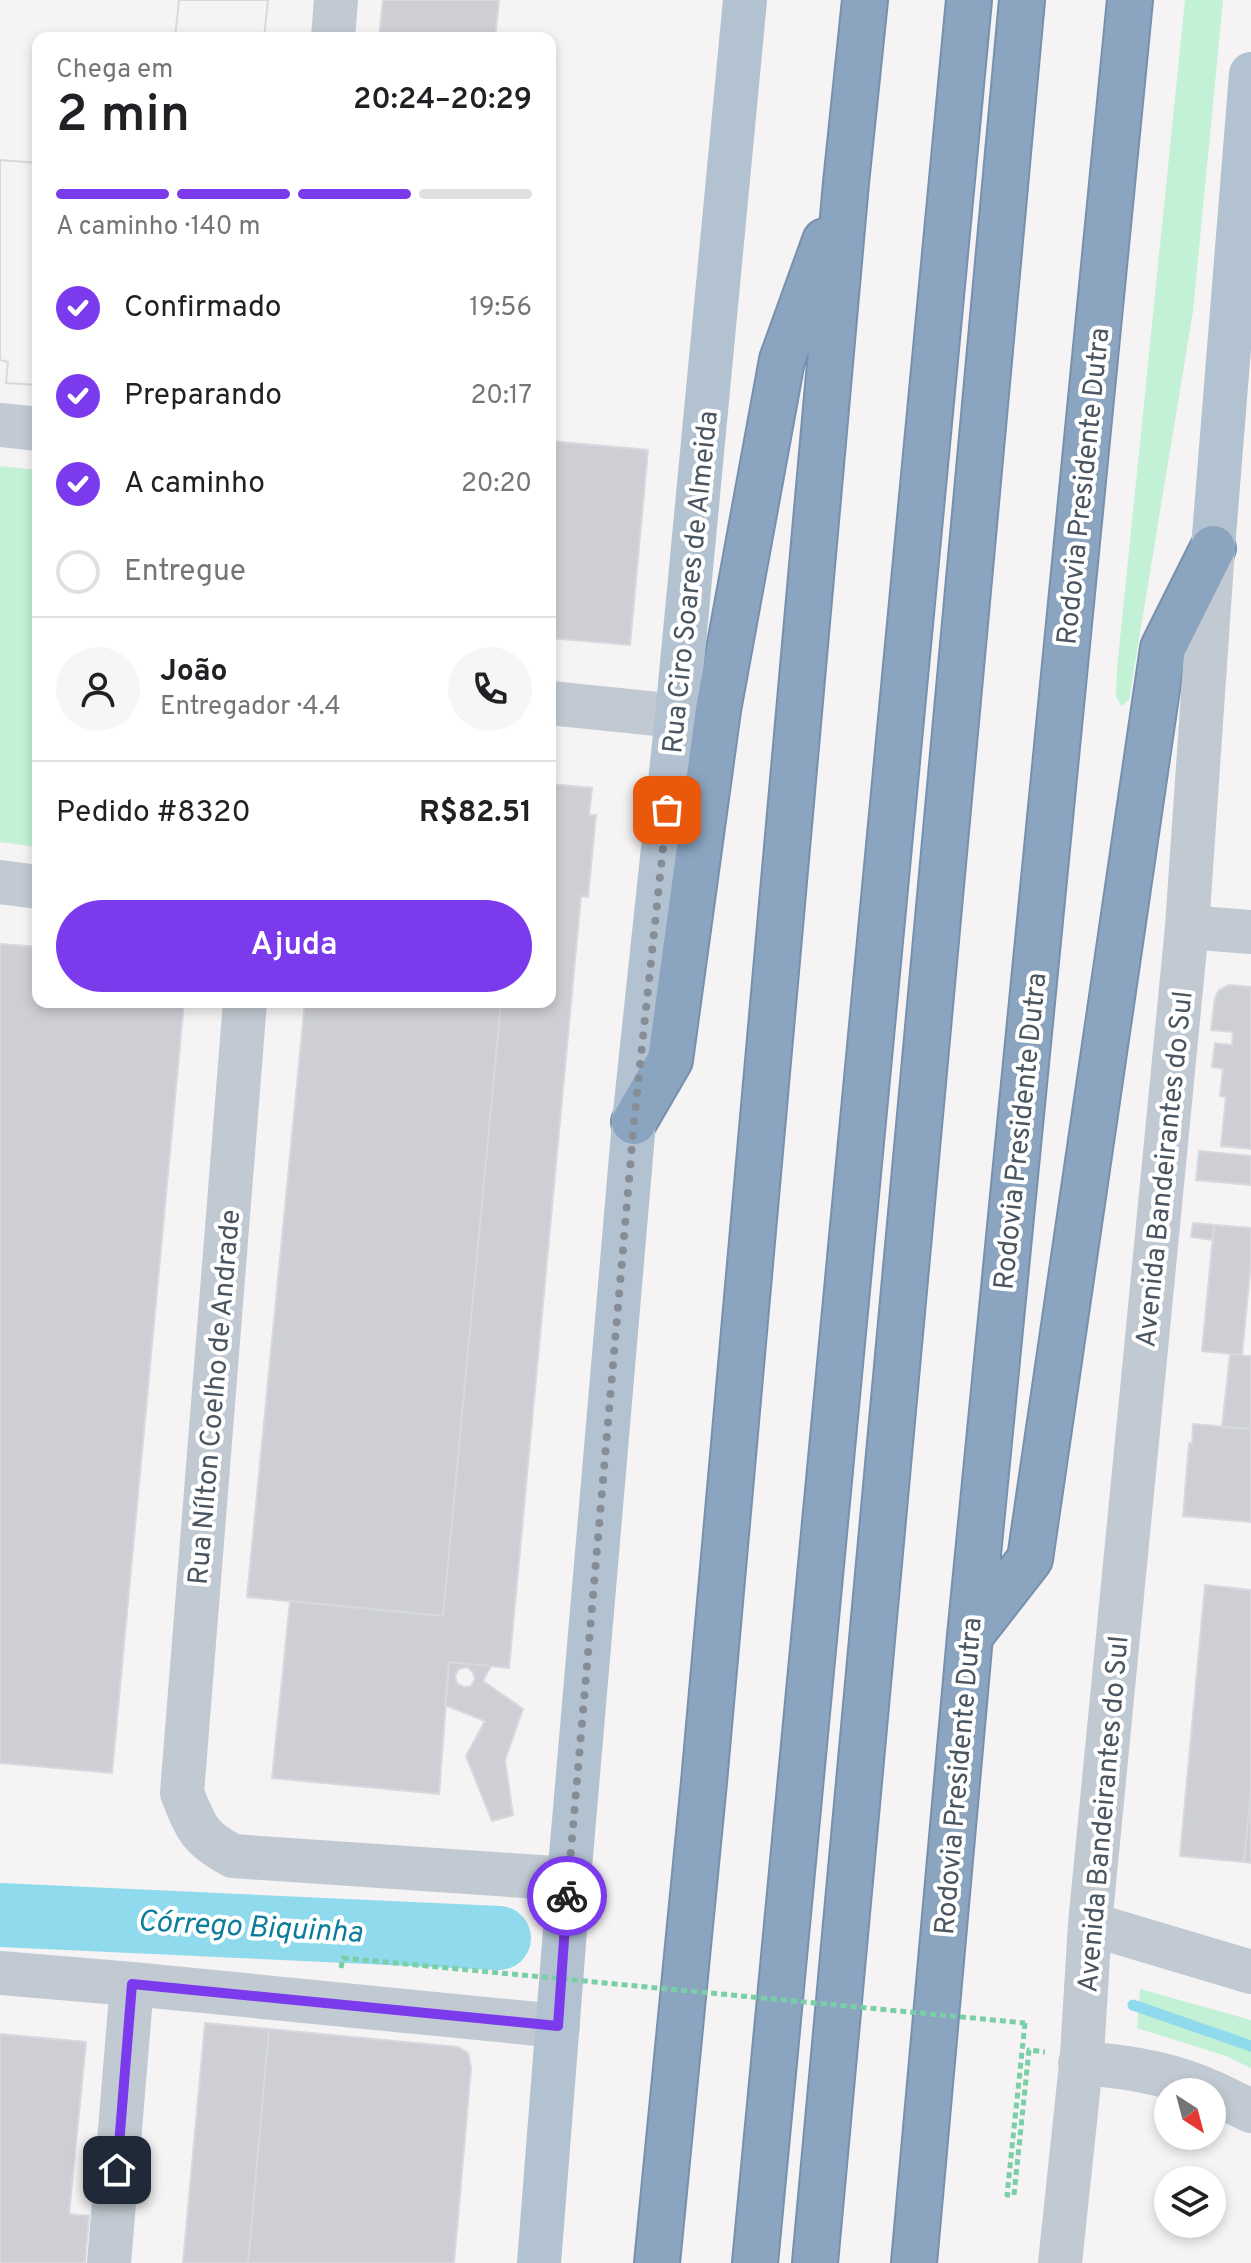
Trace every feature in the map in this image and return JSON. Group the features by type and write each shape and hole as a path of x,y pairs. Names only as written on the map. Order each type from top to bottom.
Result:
{"highway":[{"path":"657,2263 704,1782 846,183 865,0"},
{"path":"755,2263 969,0"},
{"path":"815,2263 1022,0"},
{"name":"Rodovia Presidente Dutra","path":"914,2263 970,1636 1130,0"},
{"path":"634,1122 670,1060 718,710 782,360 846,183"},
{"path":"970,1636 1030,1559 1163,648 1213,548"}],"main road":[{"name":"Rua Ciro Soares de Almeida","path":"539,2263 634,1122 677,716 745,0"},
{"name":"Avenida Bandeirantes do Sul","path":"1213,548 1251,74"}],"street":[{"path":"333,32 336,0"},
{"path":"0,425 32,428"},
{"name":"Avenida Bandeirantes do Sul","path":"1060,2263 1187,927 1213,548"},
{"path":"556,704 677,716"},
{"path":"0,882 32,886"},
{"path":"1187,927 1251,932"},
{"name":"Rua Nílton Coelho de Andrade","path":"245,1008 182,1793 194,1822 210,1843 233,1856 569,1879"},
{"path":"1090,1924 1251,1972"},
{"path":"0,1973 558,2026"},
{"path":"109,2263 132,1984"},
{"path":"1080,2063 1117,2066 1170,2078"},
{"path":"1226,2099 1251,2111"}],"path":[{"path":"341,1968 343,1958 1025,2023 1007,2195 1014,2195 1029,2050"}],"green space":[{"path":"1185,0 1223,0 1193,311 1129,700 1121,706 1116,696 1117,669"},
{"path":"0,466 32,469 32,846 0,842"},
{"path":"1140,1989 1251,2020 1251,2068 1226,2056 1137,2028"}],"building":[{"path":"179,0 268,0 265,32 176,32"},
{"path":"179,0 268,0 265,32 176,32"},
{"path":"383,0 499,0 496,32 380,32"},
{"path":"0,160 32,163 32,385 6,383 8,362 0,360"},
{"path":"0,160 32,163 32,385 6,383 8,362 0,360"},
{"path":"556,442 648,450 630,645 556,639"},
{"path":"556,785 592,788 589,815 596,815 588,897 581,896 509,1668 449,1662 439,1794 272,1778 290,1601 443,1616 500,1008 556,1008"},
{"path":"0,944 32,947 32,1008 183,1008 112,1773 0,1763"},
{"path":"1229,985 1251,987 1251,1149 1221,1146 1226,1097 1220,1096 1223,1069 1212,1067 1215,1043 1232,1045 1233,1032 1211,1030 1215,998 1219,990"},
{"path":"304,1008 500,1008 443,1616 247,1597"},
{"path":"1199,1151 1251,1156 1251,1185 1196,1180"},
{"path":"1193,1223 1214,1225 1213,1240 1191,1237"},
{"path":"1214,1225 1251,1228 1242,1355 1202,1351"},
{"path":"1230,1354 1251,1356 1251,1429 1222,1427"},
{"path":"1193,1424 1251,1429 1251,1522 1183,1516"},
{"path":"1205,1585 1251,1590 1251,1788 1244,1862 1180,1856"},
{"path":"449,1662 491,1666 483,1681 523,1709 505,1760 513,1815 492,1821 466,1756 485,1721 445,1705","holes":["467,1667 475,1679 471,1686 464,1687 457,1683 455,1676 459,1669"]},
{"path":"1251,1788 1251,1863 1244,1862"},
{"path":"205,2023 269,2029 248,2263 183,2263"},
{"path":"269,2029 458,2047 468,2053 471,2068 454,2263 248,2263"},
{"path":"0,2034 86,2042 69,2214 89,2216 85,2263 0,2263"}],"waterway":[{"name":"Córrego Biquinha","path":"0,1915 499,1938"},
{"name":"Córrego Biquinha","path":"1133,2005 1251,2046"}],"way so far":[{"path":"567,1896 634,1122 667,810"}],"route":[{"path":"117,2170 132,1984 558,2026 567,1896"}]}
